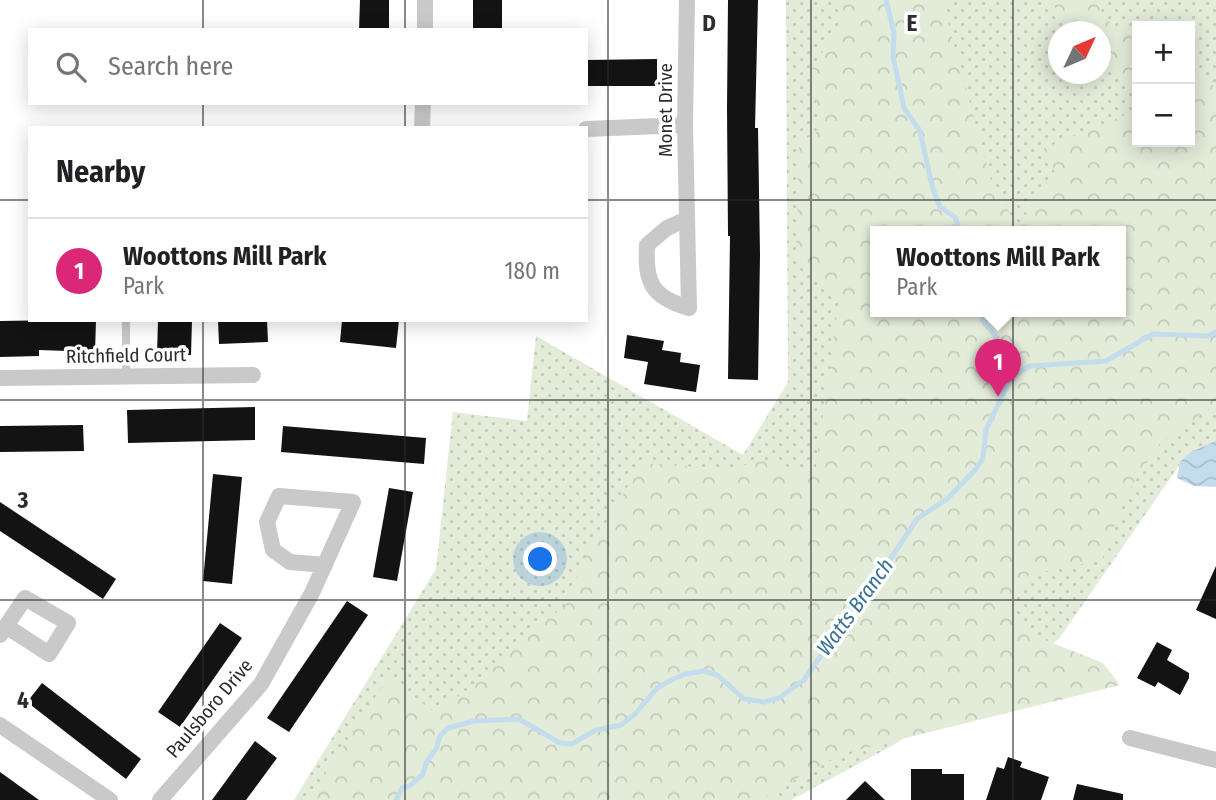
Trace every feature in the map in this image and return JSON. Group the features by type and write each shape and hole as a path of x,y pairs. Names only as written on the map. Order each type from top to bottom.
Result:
{"street":[{"path":"425,0 425,28"},
{"name":"Monet Drive","path":"687,0 685,125 689,308 670,303 653,287 645,269 647,245 667,228 687,219"},
{"path":"422,126 423,105"},
{"path":"588,129 685,125"},
{"name":"Ritchfield Court","path":"0,378 253,375"},
{"name":"Paulsboro Drive","path":"160,800 261,684 312,593 325,565 353,502 279,496 267,522 273,550 290,562 325,565"},
{"path":"0,725 110,800"},
{"path":"1129,738 1216,760"}],"lane":[{"path":"126,322 126,376"}],"green space":[{"path":"786,0 1216,0 1216,445 1185,457 1059,639 890,747 791,800 294,800 436,569 453,412 527,421 536,336 743,455 788,382"},
{"path":"843,0 942,0 992,184 1018,226 1055,170 1040,150 1132,112 1132,147 1195,147 1195,69 1216,88 1216,405 1161,442 1127,493 1102,560 1029,575 1010,611 1030,634 1103,663 1120,685 841,754 759,800 308,800 387,679 435,712 474,685 567,603 582,562 642,463 727,469 764,461 815,473 839,299 796,252 799,143 820,130 811,69 838,29"},
{"path":"1050,0 1103,0 1101,18 1107,21 1064,21"},
{"path":"1111,23 1132,33 1132,90 1111,72"}],"water":[{"path":"1216,441 1216,487 1194,486 1177,478 1180,462 1191,452"}],"building":[{"path":"360,0 389,0 389,28 359,28"},
{"path":"473,0 502,0 502,28 473,28"},
{"path":"728,0 758,0 755,128 758,128 760,255 758,380 728,379"},
{"path":"657,59 657,86 588,86 588,60"},
{"path":"0,321 96,322 95,352 39,350 39,356 0,357"},
{"path":"158,322 192,322 191,355 157,354"},
{"path":"218,322 267,322 268,342 219,344"},
{"path":"342,322 399,322 396,348 340,342"},
{"path":"627,335 664,341 662,350 681,353 680,362 700,365 696,392 644,384 648,362 624,358"},
{"path":"255,407 255,440 128,443 127,410"},
{"path":"83,425 84,451 0,452 0,426"},
{"path":"283,426 426,438 424,464 281,452"},
{"path":"213,474 242,477 232,584 203,581"},
{"path":"389,488 413,492 397,581 373,577"},
{"path":"0,502 116,579 103,599 0,531"},
{"path":"1216,566 1216,619 1196,610"},
{"path":"347,601 368,615 289,732 267,718"},
{"path":"220,623 242,638 180,727 158,712"},
{"path":"1157,642 1172,650 1167,660 1189,673 1180,695 1158,682 1155,687 1137,678"},
{"path":"42,683 141,759 126,779 27,702"},
{"path":"255,741 277,758 246,800 212,800"},
{"path":"1008,757 1022,762 1020,767 1049,777 1041,800 986,800 997,767 1004,769"},
{"path":"911,769 942,769 942,774 964,774 964,800 911,800"},
{"path":"0,772 39,800 0,800"},
{"path":"865,781 885,800 846,800"},
{"path":"1077,784 1123,794 1123,800 1073,800"}],"waterway":[{"path":"886,0 894,33 893,56 904,108 920,131 932,186 940,207 955,217 958,226"},
{"path":"983,317 1002,344 1015,376"},
{"name":"Watts Branch","path":"396,800 402,788 410,786 423,774 440,736 448,728 474,721 519,719 560,743 572,744 596,730 621,725 635,714 657,688 673,679 704,671 717,675 744,699 764,702 779,698 804,680 857,598 885,567 917,519 947,499 976,469 983,458 986,430 1009,382 1018,373 1030,366 1106,361 1153,334 1208,336 1216,332"}],"place":[{"name":"Woottons Mill Park","path":"998,397"}]}
